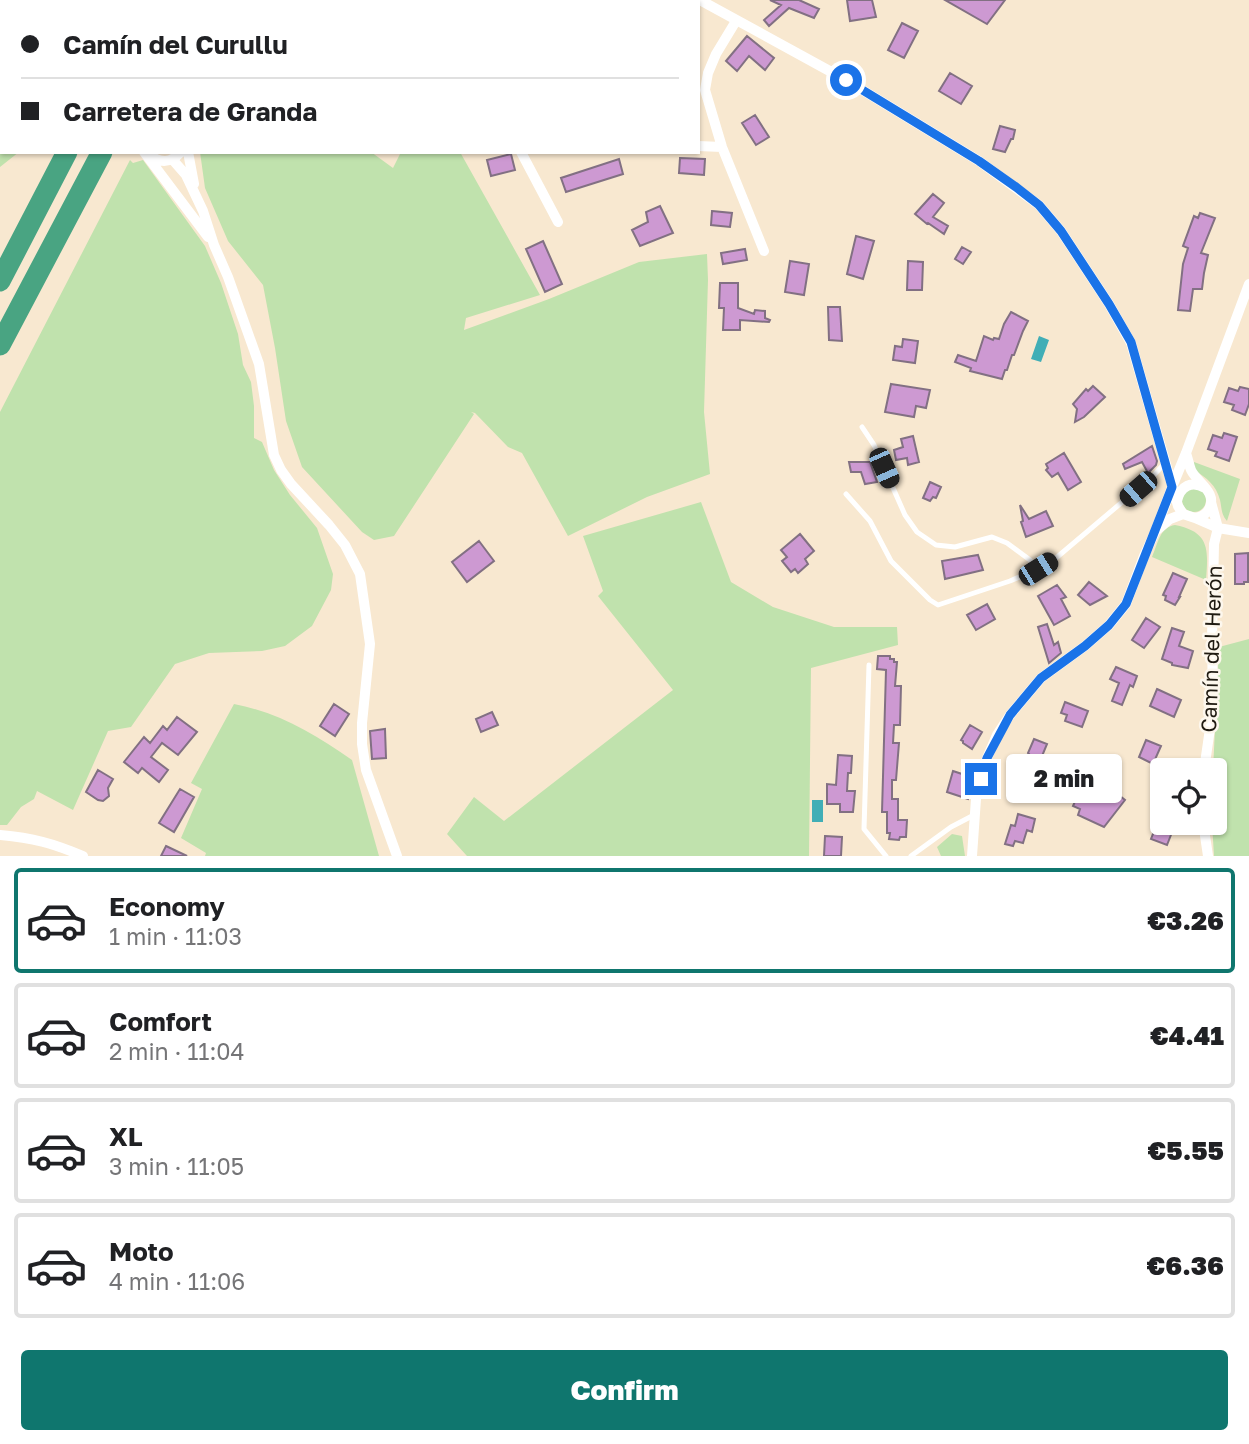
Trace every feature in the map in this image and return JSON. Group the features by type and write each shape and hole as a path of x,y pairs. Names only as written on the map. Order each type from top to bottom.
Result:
{"highway":[{"path":"0,281 66,154"},
{"path":"0,345 101,154"}],"street":[{"path":"700,0 846,80 969,155 1039,205 1061,231 1131,342 1170,463 1172,487 1183,514 1218,528 1249,533"},
{"path":"736,21 716,54 705,90 722,147 764,251"},
{"path":"700,146 722,147"},
{"path":"147,154 214,245"},
{"path":"148,154 159,161 174,158"},
{"path":"188,154 197,197"},
{"path":"522,154 558,222"},
{"path":"174,158 197,197 260,364 274,455 291,484 345,545 360,574 370,643 362,744 366,770 397,856"},
{"path":"174,158 173,182 180,198"},
{"path":"1170,463 1186,453 1249,284"},
{"path":"1186,453 1199,485"},
{"path":"1170,463 1210,495 1218,528"},
{"path":"1172,487 1199,485"},
{"path":"1177,502 1183,488 1199,485"},
{"path":"972,856 976,799 987,758 1010,715 1041,678 1085,646 1109,625 1126,604 1172,487"},
{"path":"1195,518 1209,510 1211,500"},
{"path":"1155,532 1170,519 1183,514"},
{"name":"Camín del Herón","path":"1206,758 1213,708 1214,544 1218,528"},
{"path":"0,835 27,837 56,844 83,856"},
{"path":"1205,835 1208,856"}],"lane":[{"path":"862,426 874,445 905,515 917,532 936,545 955,547 992,537 1007,543 1038,569"},
{"path":"846,494 870,521 891,561 938,605 1010,581 1056,558 1170,463"},
{"path":"869,666 864,829 886,856"},
{"path":"911,856 951,827 975,815"}],"green space":[{"path":"0,154 16,154 0,167"},
{"path":"200,154 374,154 393,168 400,154 461,154 540,295 466,318 464,330 639,262 707,254 704,412 710,474 647,497 568,536 522,453 508,447 475,413 471,412 474,414 394,536 374,540 362,532 302,467 286,421 263,285 228,241 205,188"},
{"path":"130,160 133,163 143,160 205,246 221,283 238,334 243,365 251,382 254,438 262,442 274,470 317,528 333,574 331,590 312,626 285,646 262,651 209,653 175,664 131,727 108,731 73,810 37,791 34,799 21,807 7,825 0,825 0,412"},
{"path":"1194,462 1240,479 1227,521 1216,490 1194,470"},
{"path":"1194,488 1205,495 1206,500 1199,511 1194,512 1183,505 1182,500 1189,489"},
{"path":"701,502 731,582 773,607 834,627 897,627 898,645 811,668 809,856 467,856 447,834 474,797 504,821 673,690 598,596 603,591 583,536"},
{"path":"1175,525 1195,532 1205,544 1206,580 1152,557 1163,532"},
{"path":"1249,639 1249,856 1214,856 1213,835 1227,835 1227,758 1214,758 1219,647"},
{"path":"234,704 266,713 296,726 352,760 379,856 205,856 206,853 181,838 202,789 191,783"},
{"path":"952,834 962,836 965,856 941,856 937,847"}],"water":[{"path":"1039,336 1049,340 1041,362 1031,359"},
{"path":"812,800 823,800 823,822 812,822"}],"building":[{"path":"770,0 799,0 819,9 814,18 789,8 769,26 764,20 781,5"},
{"path":"847,0 872,0 876,17 850,21"},
{"path":"945,0 1005,0 987,24"},
{"path":"902,23 918,31 904,58 888,50"},
{"path":"747,36 774,58 765,70 749,56 737,71 726,61"},
{"path":"950,73 972,86 961,104 939,91"},
{"path":"755,115 769,137 756,145 742,123"},
{"path":"1000,126 1015,130 1005,152 993,149"},
{"path":"511,154 515,170 491,176 487,160"},
{"path":"680,158 705,159 704,175 679,173"},
{"path":"619,159 623,174 566,192 561,178"},
{"path":"933,194 944,203 933,217 948,226 944,234 915,214"},
{"path":"660,206 673,233 640,246 632,230 648,222 646,212"},
{"path":"712,211 732,213 730,227 711,225"},
{"path":"1200,213 1215,218 1201,253 1208,255 1202,289 1193,289 1190,311 1178,310 1183,264 1188,248 1183,246 1194,216 1198,218"},
{"path":"856,236 874,241 863,279 847,274"},
{"path":"543,241 562,284 545,292 526,249"},
{"path":"962,247 971,252 963,264 955,259"},
{"path":"745,249 747,260 723,264 721,253"},
{"path":"790,261 809,264 804,295 785,292"},
{"path":"908,261 923,262 922,290 907,290"},
{"path":"720,283 738,283 738,308 754,314 755,310 765,311 765,318 770,320 769,322 740,320 740,330 723,330 724,308 719,308"},
{"path":"828,307 840,307 842,341 829,340"},
{"path":"1011,312 1028,321 1002,379 970,371 971,368 955,362 958,355 976,361 984,336 993,340 999,339"},
{"path":"903,339 918,341 915,363 893,360 895,346 902,347"},
{"path":"891,384 930,390 926,408 916,406 914,417 885,412"},
{"path":"1093,386 1105,397 1075,422 1077,409 1073,404 1086,389 1088,391"},
{"path":"1240,387 1249,389 1249,404 1245,415 1232,410 1234,405 1224,402 1229,388 1238,391"},
{"path":"1224,433 1237,437 1229,461 1215,456 1217,452 1208,449 1213,435 1222,438"},
{"path":"913,436 919,462 908,465 907,458 896,460 894,450 903,447 901,439"},
{"path":"1152,446 1157,461 1148,473 1142,462 1125,469 1123,464"},
{"path":"1064,453 1081,482 1068,490 1058,473 1052,477 1046,470 1046,464"},
{"path":"849,462 870,462 877,482 865,484 861,472 851,472"},
{"path":"930,482 941,487 936,498 933,497 930,501 923,498"},
{"path":"1020,505 1029,519 1046,511 1053,526 1026,537 1021,522"},
{"path":"800,534 814,551 805,559 808,564 798,573 795,569 791,572 782,561 787,557 781,550"},
{"path":"479,541 494,561 467,582 452,562"},
{"path":"1248,553 1248,582 1235,584 1235,554"},
{"path":"978,555 983,570 945,579 942,561"},
{"path":"1173,573 1187,579 1175,605 1165,600 1166,596 1163,595"},
{"path":"1089,582 1107,596 1090,605 1078,595"},
{"path":"1057,585 1066,597 1061,599 1070,616 1054,625 1038,596"},
{"path":"987,604 995,619 976,630 967,615"},
{"path":"1146,618 1160,627 1144,648 1132,640"},
{"path":"1047,624 1054,645 1058,642 1061,653 1049,663 1038,627"},
{"path":"1172,628 1184,632 1179,646 1193,651 1188,668 1172,665 1162,659"},
{"path":"878,656 890,656 890,659 897,662 895,686 901,686 900,725 894,725 893,743 899,743 896,780 892,780 892,799 898,799 898,820 907,820 906,837 900,837 899,840 889,839 887,812 882,812 886,670 877,669"},
{"path":"1116,667 1137,676 1122,705 1112,701 1119,683 1110,679"},
{"path":"1157,689 1181,700 1174,717 1150,706"},
{"path":"1065,702 1088,711 1082,727 1065,721 1067,715 1061,713"},
{"path":"334,704 349,714 335,736 320,726"},
{"path":"492,712 498,725 481,732 476,719"},
{"path":"177,717 197,732 178,755 162,743 151,757 168,770 159,782 142,768 138,773 124,762 144,737 150,743 163,726 167,730"},
{"path":"970,725 982,732 972,749 961,740"},
{"path":"385,729 386,758 372,759 370,731"},
{"path":"1034,739 1047,744 1040,761 1028,756"},
{"path":"1146,740 1161,746 1156,758 1150,758 1150,762 1139,757"},
{"path":"838,755 852,756 847,791 855,791 853,812 840,812 840,804 827,804 827,784 836,785"},
{"path":"1102,769 1115,776 1110,788 1125,800 1104,827 1078,815 1080,809 1073,806 1079,792 1088,796"},
{"path":"98,770 113,779 108,788 109,796 103,801 86,792"},
{"path":"953,771 974,778 968,799 947,792"},
{"path":"180,789 194,797 174,832 159,823"},
{"path":"1018,814 1035,819 1032,832 1027,830 1023,843 1015,841 1013,846 1005,844 1011,825 1015,826"},
{"path":"1153,835 1171,835 1167,845 1151,839"},
{"path":"825,836 842,837 841,856 824,856"},
{"path":"166,846 187,856 161,856"}],"route":[{"path":"846,80 979,161 1039,205 1061,231 1131,342 1172,487 1126,604 1109,625 1085,646 1041,678 1010,715 987,758 981,779"}]}
